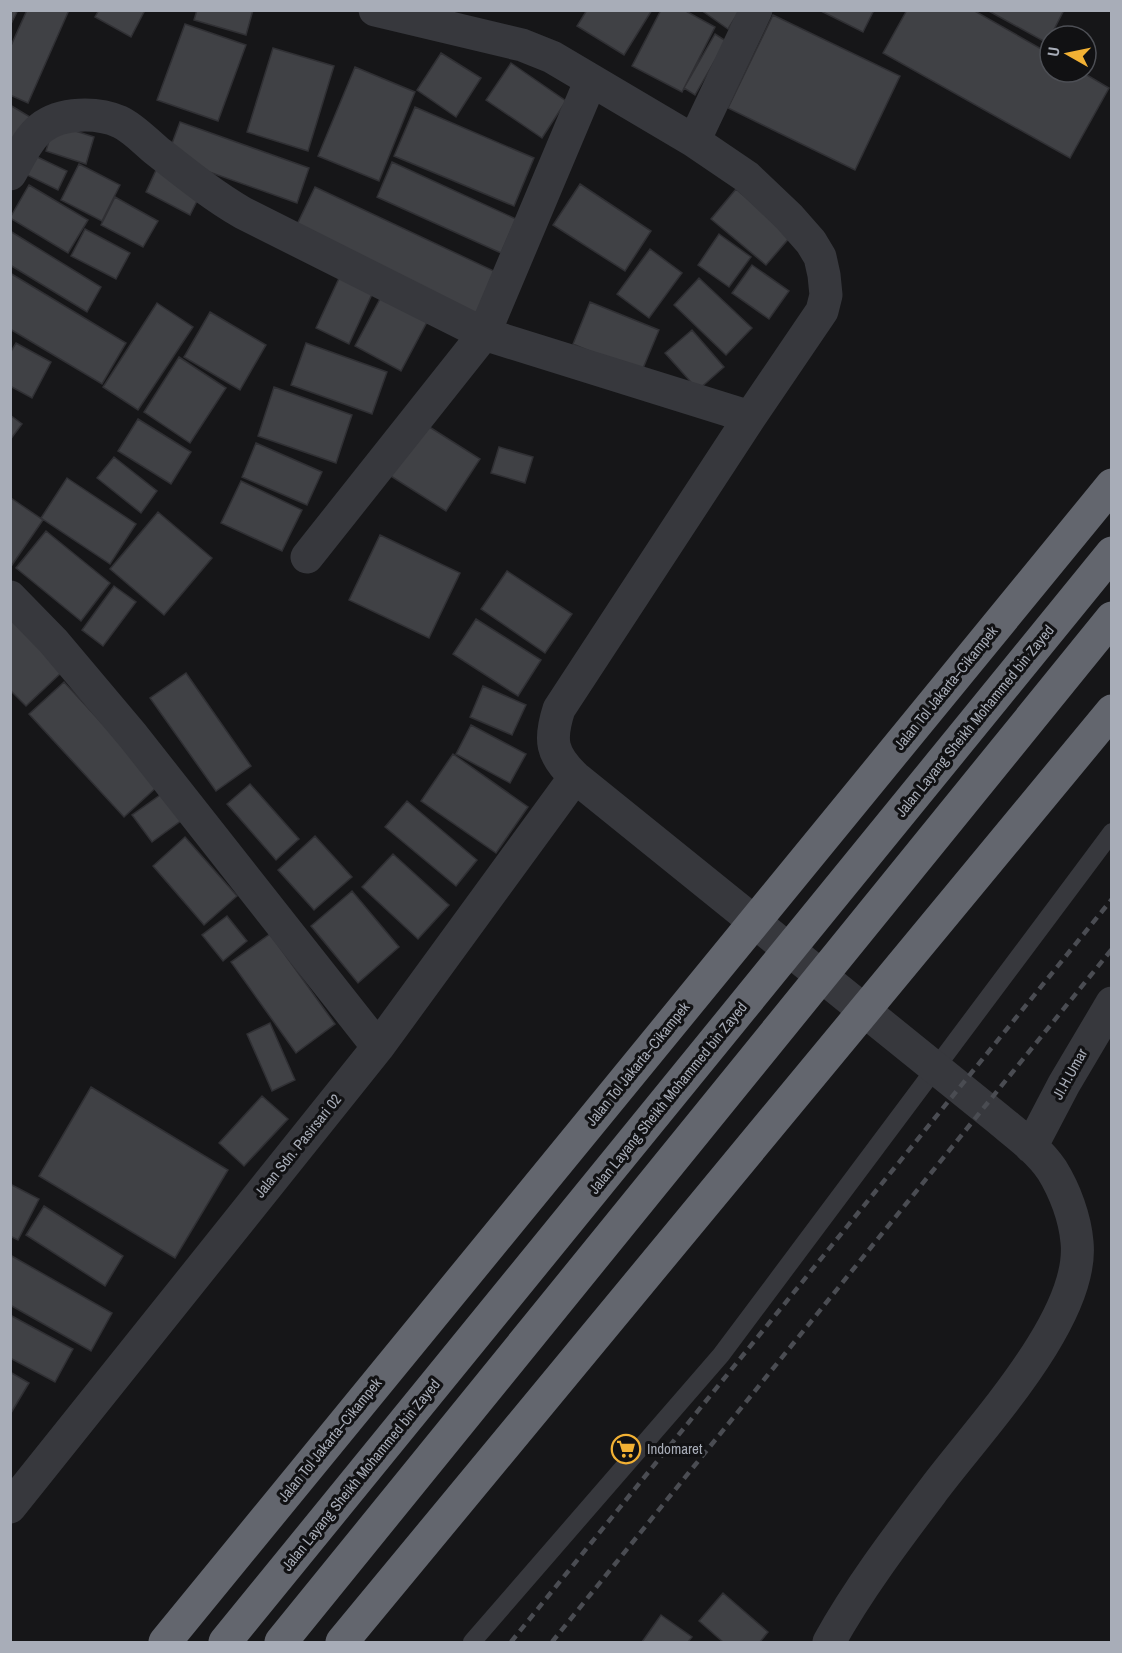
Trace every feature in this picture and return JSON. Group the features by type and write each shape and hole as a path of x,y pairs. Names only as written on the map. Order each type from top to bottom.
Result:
{"highway":[{"name":"Jalan Tol Jakarta–Cikampek","path":"165,1642 1112,485"},
{"name":"Jalan Layang Sheikh Mohammed bin Zayed","path":"225,1642 1112,553"},
{"path":"281,1642 1112,618"},
{"path":"342,1642 1112,711"}],"street":[{"path":"375,10 522,45 552,57 694,141 747,177 789,217 811,242 820,258 826,295 822,311 559,709 553,728 555,754 562,765 1031,1147 1051,1169 1068,1204 1077,1242 1077,1263 1063,1308 1027,1370 935,1487 877,1566 829,1642"},
{"path":"694,141 756,10"},
{"path":"307,557 484,334 591,80"},
{"path":"10,174 32,138 41,128 54,120 78,115 121,122 216,197 243,213 484,334 750,417"},
{"path":"10,597 53,640 133,736 378,1047"},
{"name":"Jalan Sdn. Pasirsari 02","path":"17,1488 378,1047 584,784"},
{"name":"JI.H.Umar","path":"1031,1147 1064,1084 1112,1003"}],"lane":[{"path":"472,1642 722,1355 1112,832"}],"building":[{"path":"10,10 18,10 10,26"},
{"path":"27,10 69,10 28,103 10,95 10,48"},
{"path":"99,10 145,10 131,37 95,17"},
{"path":"197,10 253,10 246,35 194,20"},
{"path":"587,10 652,10 624,55 577,26"},
{"path":"661,10 684,10 715,27 682,92 632,66"},
{"path":"701,10 740,10 728,29"},
{"path":"819,10 874,10 863,32"},
{"path":"907,10 973,10 1038,47 1038,84 1098,84 1098,81 1109,88 1070,158 883,53"},
{"path":"987,10 1064,10 1057,24 1038,24 1038,38"},
{"path":"773,15 900,76 855,170 728,108"},
{"path":"185,24 246,45 218,121 157,100"},
{"path":"715,34 726,41 695,95 684,88"},
{"path":"273,48 334,66 308,151 247,132"},
{"path":"441,53 481,78 456,117 417,90"},
{"path":"511,63 566,101 542,138 486,100"},
{"path":"355,67 415,92 379,181 318,156"},
{"path":"10,105 30,117 10,149"},
{"path":"415,107 534,158 514,206 394,156"},
{"path":"180,122 309,168 297,203 167,157"},
{"path":"54,124 94,137 86,164 46,151"},
{"path":"31,154 67,171 58,190 23,173"},
{"path":"392,162 516,219 501,253 377,197"},
{"path":"79,164 120,185 102,221 61,200"},
{"path":"157,168 202,191 190,215 146,192"},
{"path":"580,184 651,231 625,271 553,225"},
{"path":"29,185 88,220 68,253 10,218"},
{"path":"315,187 496,272 473,322 292,235"},
{"path":"736,189 791,236 766,265 711,219"},
{"path":"115,197 158,221 143,247 101,225"},
{"path":"85,229 130,253 116,279 71,256"},
{"path":"10,231 101,287 87,312 10,265"},
{"path":"719,234 751,257 729,287 698,265"},
{"path":"650,249 682,273 649,318 617,294"},
{"path":"752,265 789,291 769,319 732,293"},
{"path":"10,273 126,343 102,384 10,329"},
{"path":"341,274 374,290 349,344 316,328"},
{"path":"699,278 752,328 726,355 674,305"},
{"path":"381,297 427,322 401,371 355,346"},
{"path":"590,302 659,330 641,373 573,344"},
{"path":"157,303 193,327 138,410 103,387"},
{"path":"210,312 266,345 240,390 184,357"},
{"path":"692,330 724,367 698,390 665,353"},
{"path":"16,343 51,362 32,398 10,386 10,353"},
{"path":"306,343 387,372 372,414 291,385"},
{"path":"179,357 226,388 190,443 144,412"},
{"path":"274,387 352,415 336,463 258,436"},
{"path":"10,415 22,424 10,440"},
{"path":"138,419 191,452 171,484 118,451"},
{"path":"420,421 480,459 446,511 386,473"},
{"path":"256,443 322,472 307,505 242,477"},
{"path":"499,447 533,457 525,483 491,473"},
{"path":"114,457 157,491 141,513 97,478"},
{"path":"67,478 136,524 110,564 41,518"},
{"path":"241,481 302,510 282,551 221,523"},
{"path":"11,498 43,520 12,565 10,563"},
{"path":"158,512 212,558 164,615 110,569"},
{"path":"46,531 110,583 81,621 16,568"},
{"path":"380,535 460,573 429,638 349,600"},
{"path":"507,571 572,614 545,653 481,609"},
{"path":"114,586 136,602 103,646 82,630"},
{"path":"10,617 63,671 26,706 10,690"},
{"path":"476,619 541,660 518,696 453,654"},
{"path":"186,673 251,766 216,791 150,698"},
{"path":"64,682 159,785 124,817 29,714"},
{"path":"483,686 526,705 512,735 470,717"},
{"path":"471,725 526,754 510,783 456,754"},
{"path":"453,754 528,807 496,853 421,801"},
{"path":"250,784 299,839 276,860 227,804"},
{"path":"163,793 182,820 152,842 132,815"},
{"path":"407,801 477,860 456,886 385,827"},
{"path":"315,836 352,877 314,910 278,870"},
{"path":"185,837 237,896 204,925 153,866"},
{"path":"393,854 449,905 418,939 362,887"},
{"path":"352,891 399,947 358,983 311,926"},
{"path":"227,916 247,941 223,961 202,935"},
{"path":"270,934 335,1024 296,1053 231,962"},
{"path":"270,1023 295,1080 272,1091 247,1034"},
{"path":"91,1087 228,1170 175,1258 39,1176"},
{"path":"262,1096 288,1119 244,1166 219,1143"},
{"path":"10,1184 39,1199 18,1240 10,1236"},
{"path":"44,1206 123,1256 105,1286 26,1235"},
{"path":"10,1255 112,1313 91,1351 10,1305"},
{"path":"10,1315 73,1349 55,1382 10,1358"},
{"path":"10,1372 29,1383 11,1413 10,1412"},
{"path":"723,1593 768,1632 760,1642 723,1642 699,1621"},
{"path":"661,1615 692,1637 688,1642 642,1642"}],"railway":[{"path":"511,1642 1112,899"},
{"path":"552,1642 1112,949"}],"place":[{"name":"Indomaret","path":"626,1449"}]}
